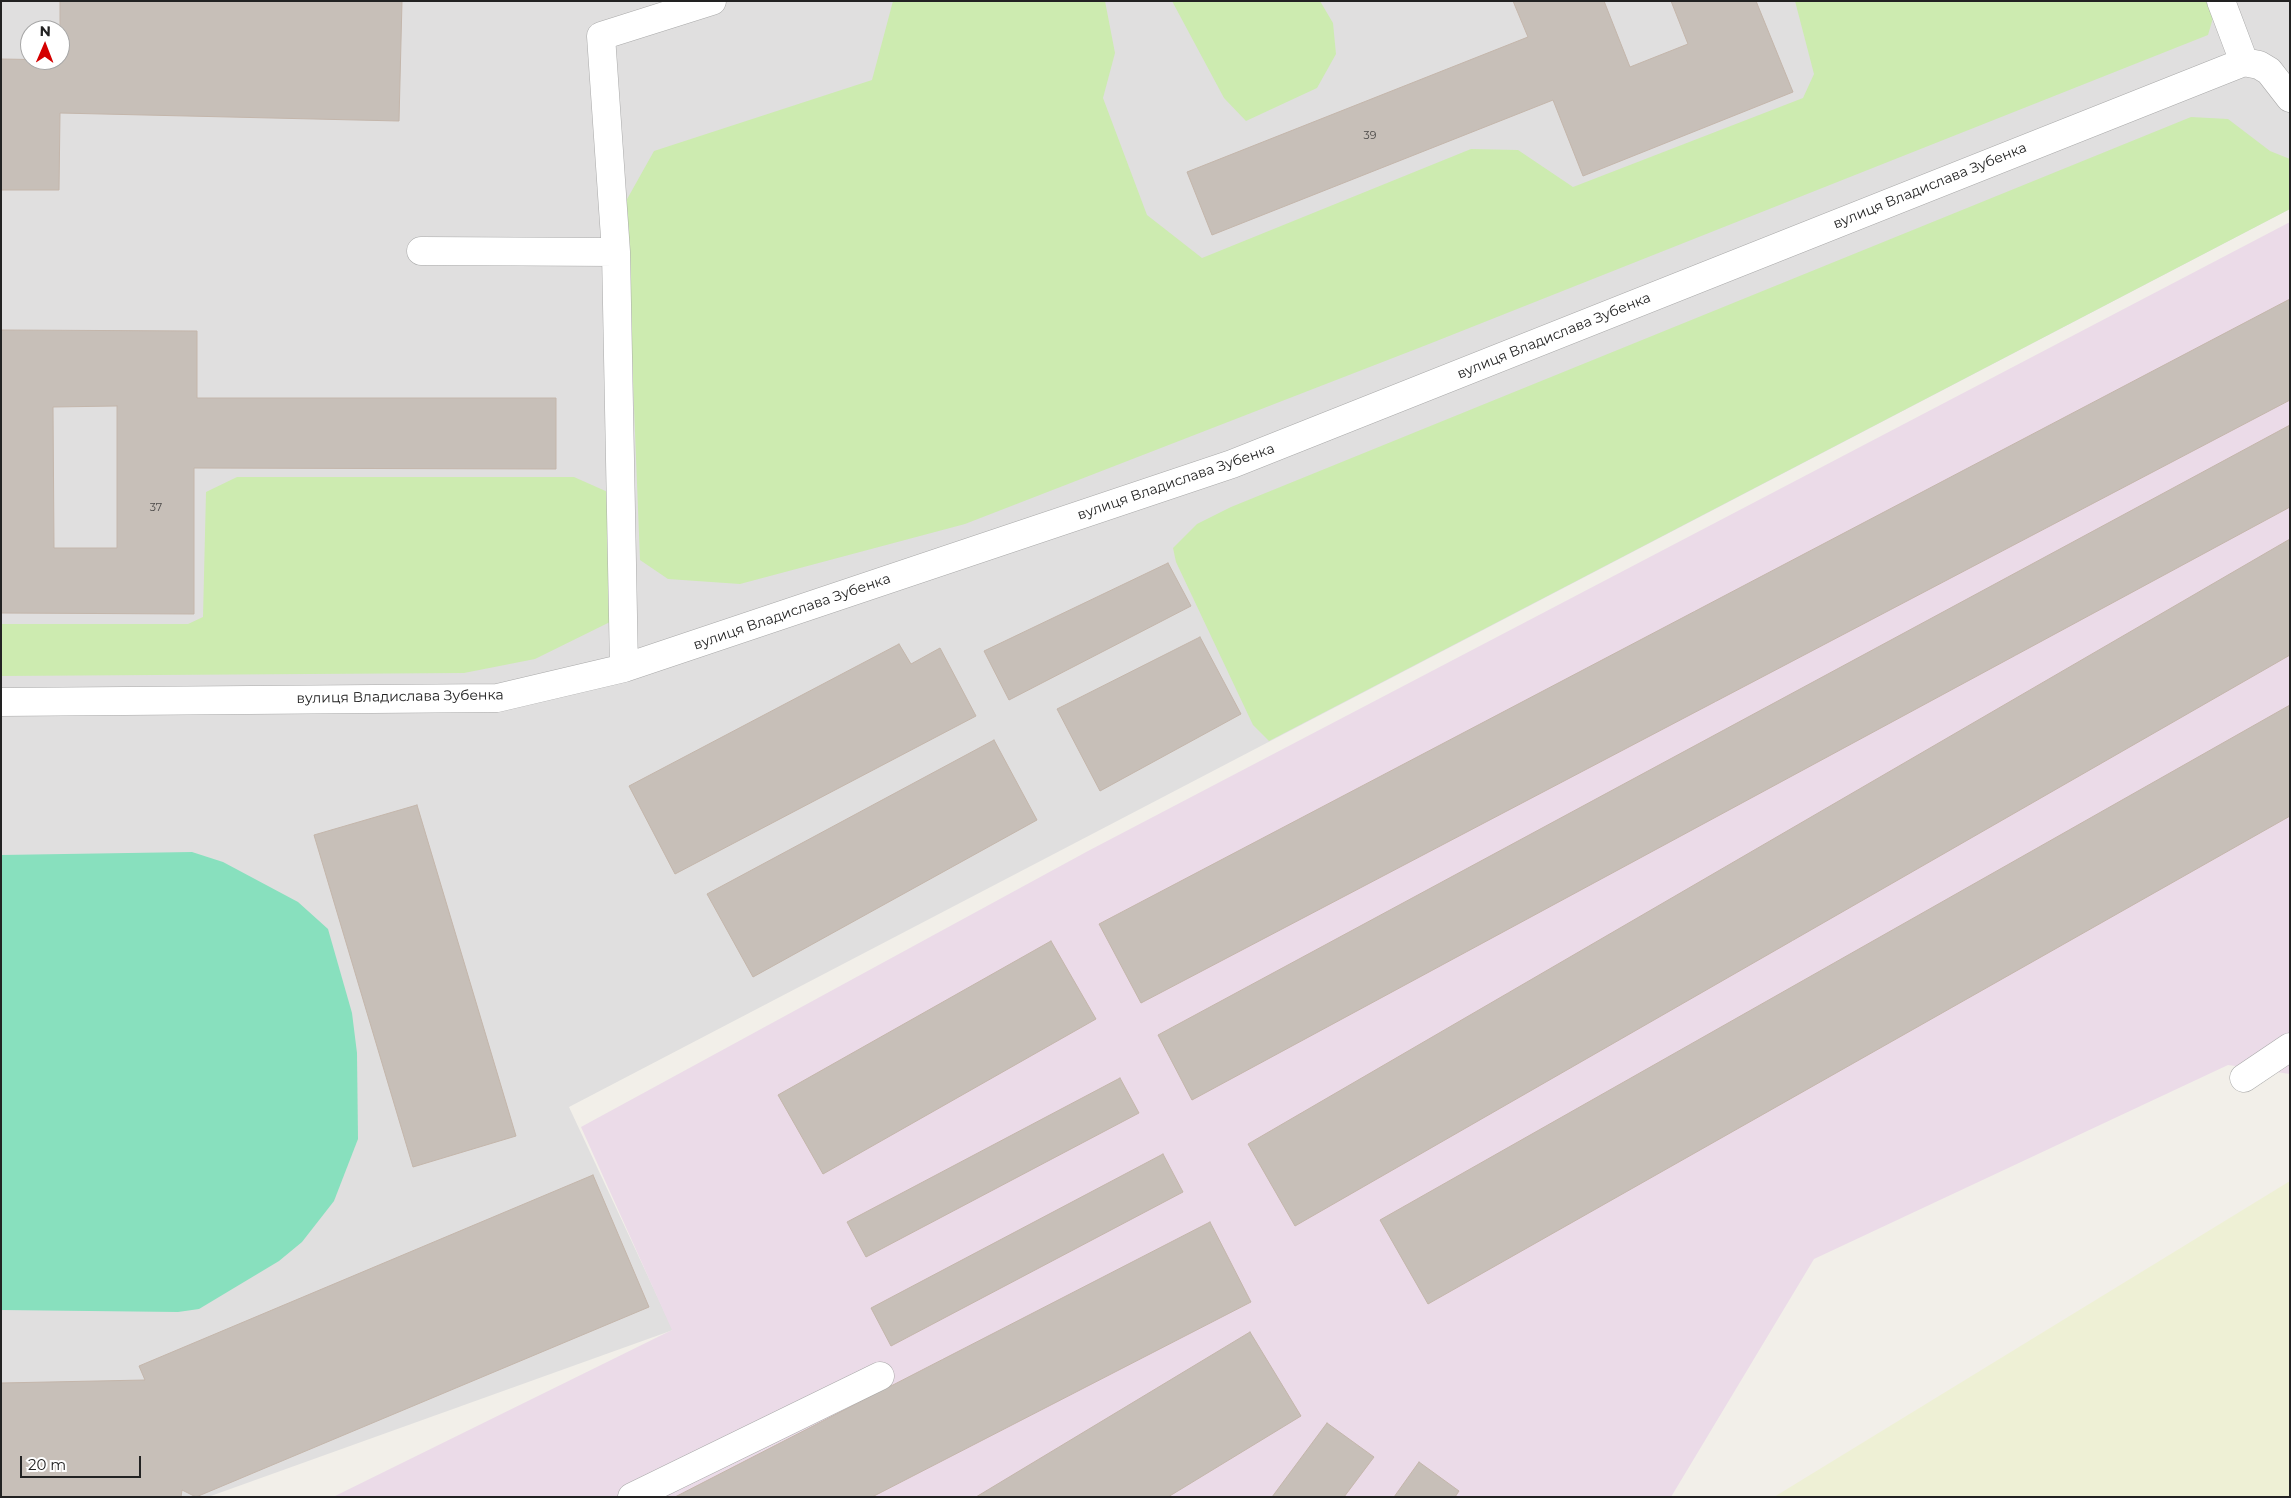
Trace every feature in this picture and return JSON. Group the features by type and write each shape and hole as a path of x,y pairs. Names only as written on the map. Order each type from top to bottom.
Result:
{"street":[{"path":"624,668 616,252 601,36 712,1"},
{"path":"2221,1 2244,62 2259,64 2269,71 2278,79 2290,98"},
{"name":"вулиця Владислава Зубенка","path":"1,702 497,698 624,668 1232,464 2244,62"},
{"path":"421,251 616,252"},
{"path":"2244,1078 2290,1047"},
{"path":"632,1497 880,1376"}],"shaded area":[{"path":"1,1 2290,1 2290,209 569,1107 673,1330 208,1497 1,1497"},
{"path":"2290,222 2290,1074 2228,1065 1814,1259 1671,1497 333,1497 672,1330 581,1127 1088,851"}],"green space":[{"path":"893,1 1105,1 1115,53 1103,98 1147,215 1202,258 1471,149 1518,150 1573,187 1803,98 1814,74 1795,1 2206,1 2213,18 2208,35 1429,344 965,524 740,584 668,579 640,560 626,201 654,151 872,80"},
{"path":"1172,1 1320,1 1333,23 1336,54 1317,88 1246,121 1224,98"},
{"path":"2191,117 2228,119 2270,151 2290,159 2290,209 1269,741 1253,725 1176,562 1173,548 1197,524 1231,507"},
{"path":"237,477 574,477 610,493 610,622 535,659 464,673 1,676 1,624 188,624 203,617 206,492"},
{"path":"192,852 223,862 298,902 328,929 352,1013 357,1053 358,1139 334,1201 302,1242 279,1261 199,1309 178,1312 1,1310 1,855"},
{"path":"2290,1181 2290,1497 1774,1497"}],"building":[{"path":"60,1 402,1 399,121 60,113 59,190 1,190 1,59 20,59 20,70 70,70 70,20 60,20"},
{"path":"1513,1 1604,1 1630,67 1688,44 1671,1 1756,1 1793,92 1583,176 1553,100 1212,235 1187,172 1528,37"},
{"path":"2290,299 2290,400 1141,1003 1099,924"},
{"path":"1,330 197,331 197,398 556,398 556,469 194,468 194,614 1,613","holes":["117,406 117,548 54,548 53,407"]},
{"path":"2290,425 2290,507 1192,1100 1158,1035"},
{"path":"2290,539 2290,655 1295,1226 1248,1144"},
{"path":"1168,563 1191,606 1009,700 984,651"},
{"path":"1200,637 1241,714 1100,791 1057,709"},
{"path":"899,644 911,664 940,648 976,716 675,874 629,786"},
{"path":"2290,705 2290,816 1428,1304 1380,1220"},
{"path":"994,740 1037,820 753,977 707,894"},
{"path":"417,805 516,1136 413,1167 314,835"},
{"path":"1051,941 1096,1019 823,1174 778,1095"},
{"path":"1120,1078 1139,1113 866,1257 847,1222"},
{"path":"1163,1154 1183,1192 891,1346 871,1308"},
{"path":"593,1175 649,1307 196,1497 182,1490 181,1497 1,1497 1,1383 145,1380 139,1366"},
{"path":"1210,1222 1251,1302 872,1497 675,1497"},
{"path":"1250,1332 1301,1416 1168,1497 976,1497"},
{"path":"1327,1423 1374,1457 1344,1497 1272,1497"},
{"path":"1419,1462 1459,1491 1455,1497 1394,1497"}]}
